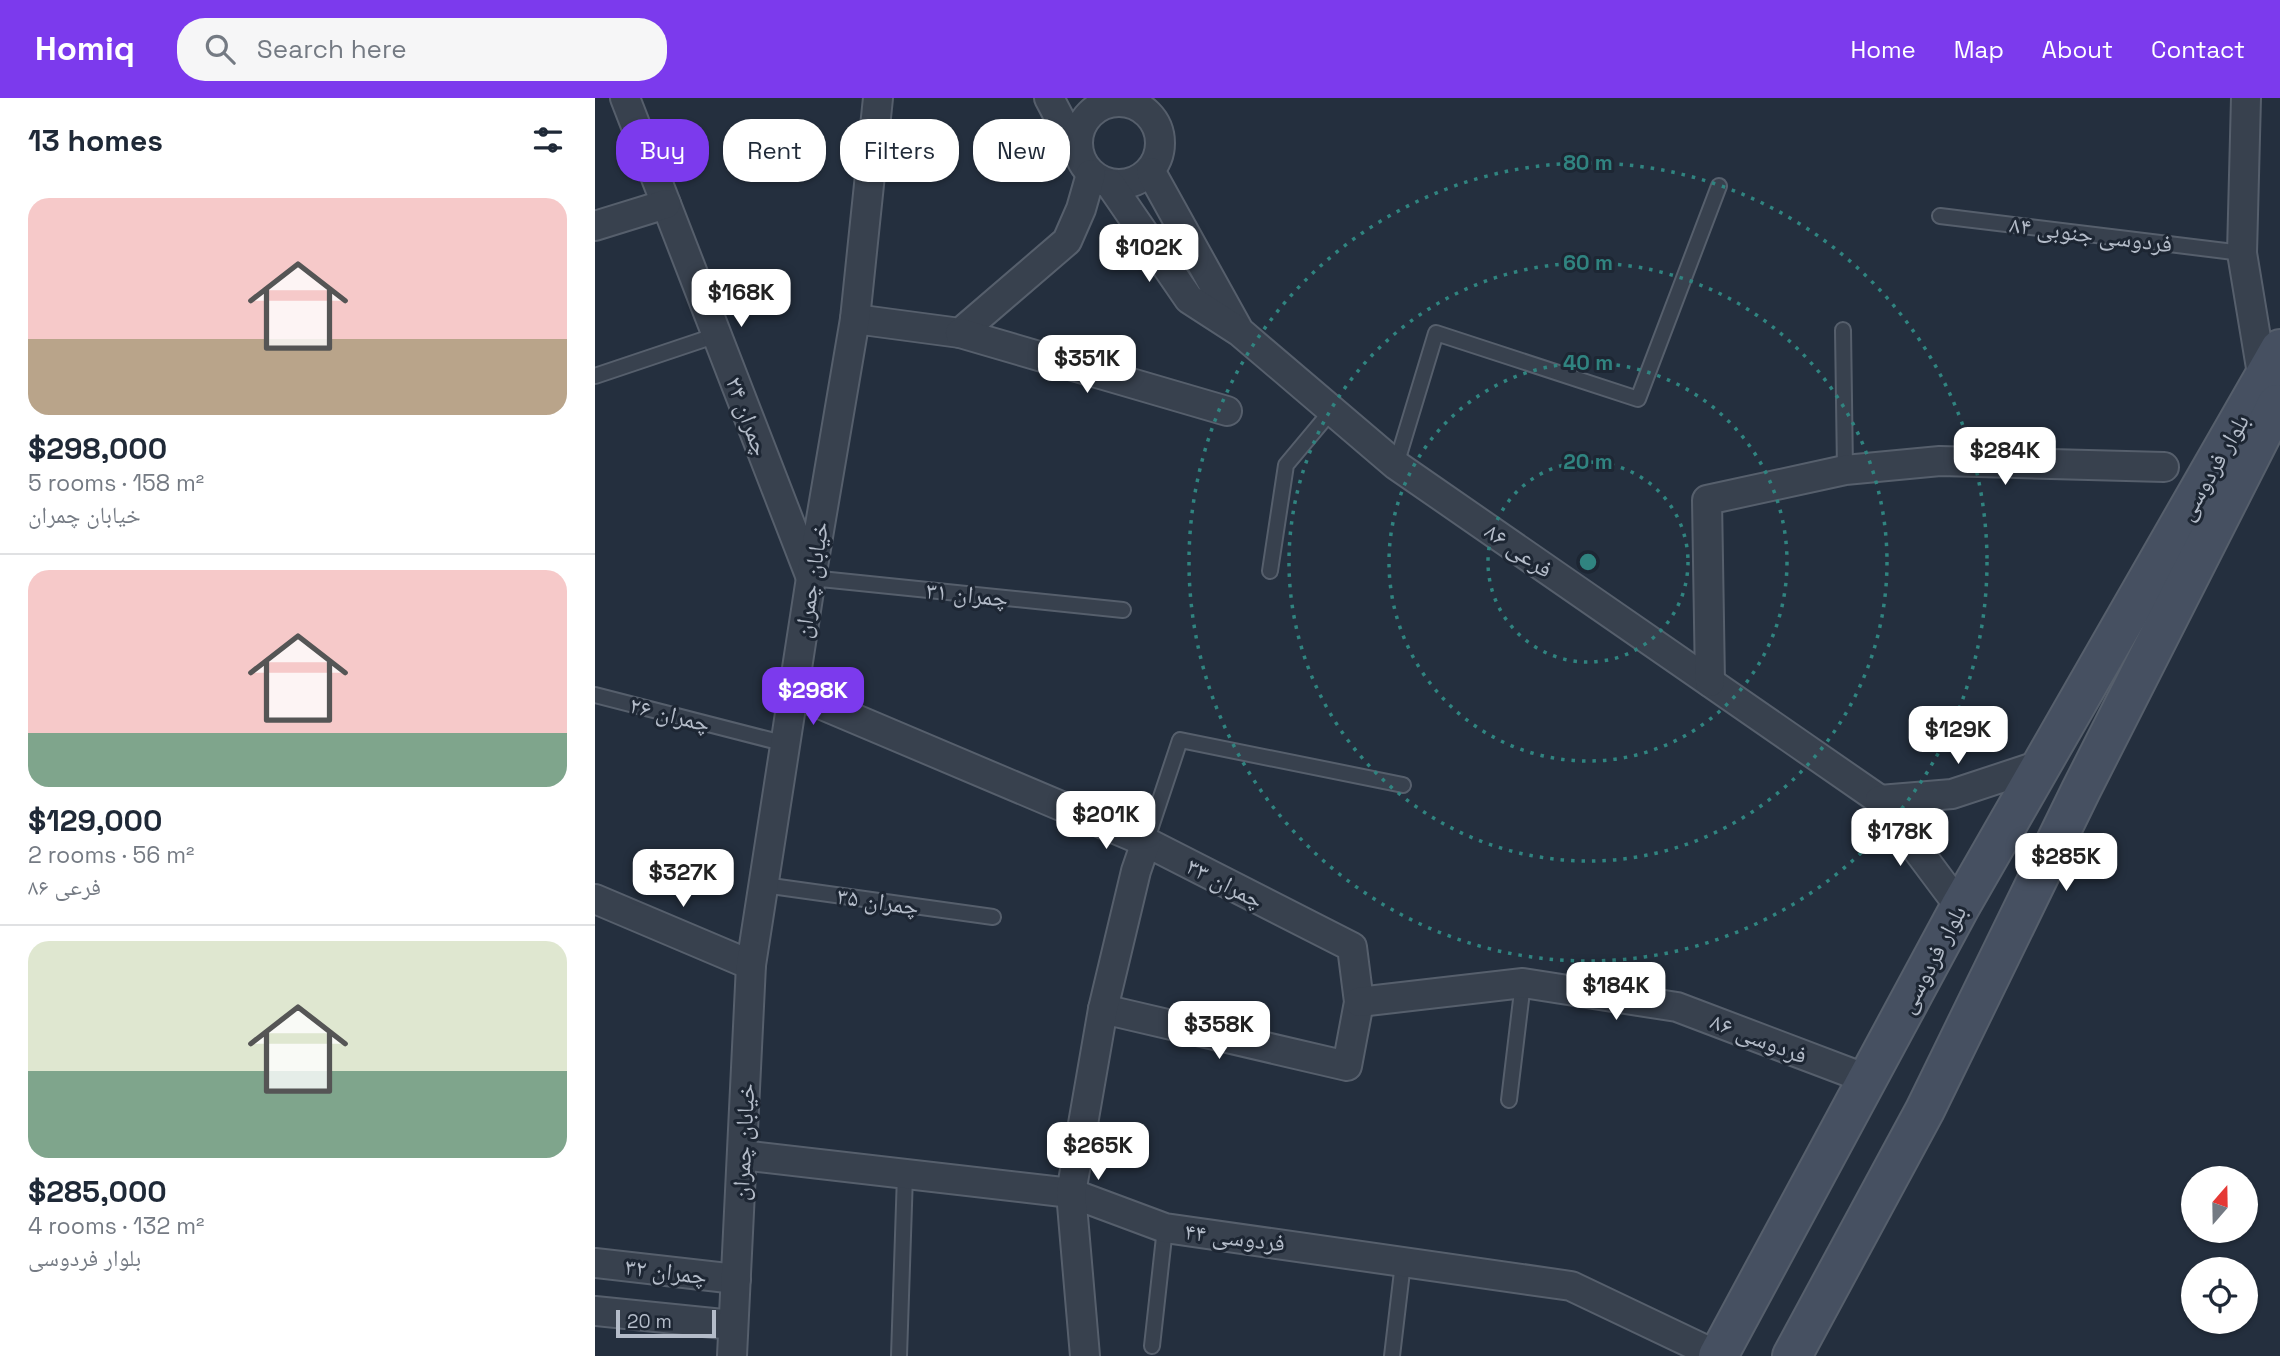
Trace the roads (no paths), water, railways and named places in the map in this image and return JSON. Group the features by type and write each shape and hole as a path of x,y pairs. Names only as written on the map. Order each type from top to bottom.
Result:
{"main road":[{"name":"بلوار فردوسی","path":"1718,1356 1959,907 2274,376"},
{"name":"بلوار فردوسی","path":"1792,1356 1925,1110 2081,790 2274,376"}],"street":[{"name":"چمران ۲۴","path":"625,98 811,578"},
{"name":"خیابان چمران","path":"732,1356 751,965 811,578 855,319 878,98"},
{"path":"1049,98 1093,171 1189,299 1240,332"},
{"path":"2246,98 2242,253 2274,376"},
{"path":"960,333 1067,241 1093,171 1078,134 1089,115 1106,100 1158,105 1161,153 1150,172 1132,183 1093,171"},
{"path":"1150,172 1240,332"},
{"path":"595,226 666,204"},
{"path":"855,319 960,333 1227,411"},
{"name":"فرعی ۸۶","path":"1240,332 1396,466 1880,800 1959,907"},
{"path":"1710,682 1707,500 1845,470 1940,461 2164,467"},
{"name":"چمران ۳۳","path":"794,693 1146,842 1352,947 1359,1002 1347,1066 1103,1009"},
{"path":"1880,800 1952,794 2043,764"},
{"path":"1085,1356 1071,1193 1103,1009 1136,871 1146,842"},
{"path":"595,899 751,965"},
{"name":"فردوسی ۸۶","path":"1359,1002 1523,982 1677,1006 1867,1079"},
{"name":"فردوسی ۴۴","path":"742,1155 1071,1193 1165,1228 1293,1244 1403,1263 1571,1286 1718,1356"},
{"name":"چمران ۳۲","path":"595,1263 736,1279"},
{"name":"چمران ۳۲","path":"595,1311 733,1325"}],"lane":[{"path":"1396,466 1436,334 1638,399 1719,186"},
{"name":"فردوسی جنوبی ۸۴","path":"1940,216 2242,253"},
{"path":"1843,330 1845,470"},
{"path":"595,376 717,335"},
{"path":"1270,571 1286,465 1332,410"},
{"name":"چمران ۳۱","path":"811,578 1123,610"},
{"name":"چمران ۲۶","path":"595,695 786,744"},
{"path":"1146,842 1180,740 1403,785"},
{"name":"چمران ۳۵","path":"764,884 993,917"},
{"path":"1509,1100 1523,982"},
{"path":"899,1356 905,1175"},
{"path":"1152,1346 1165,1228"},
{"path":"1392,1356 1403,1263"}]}
